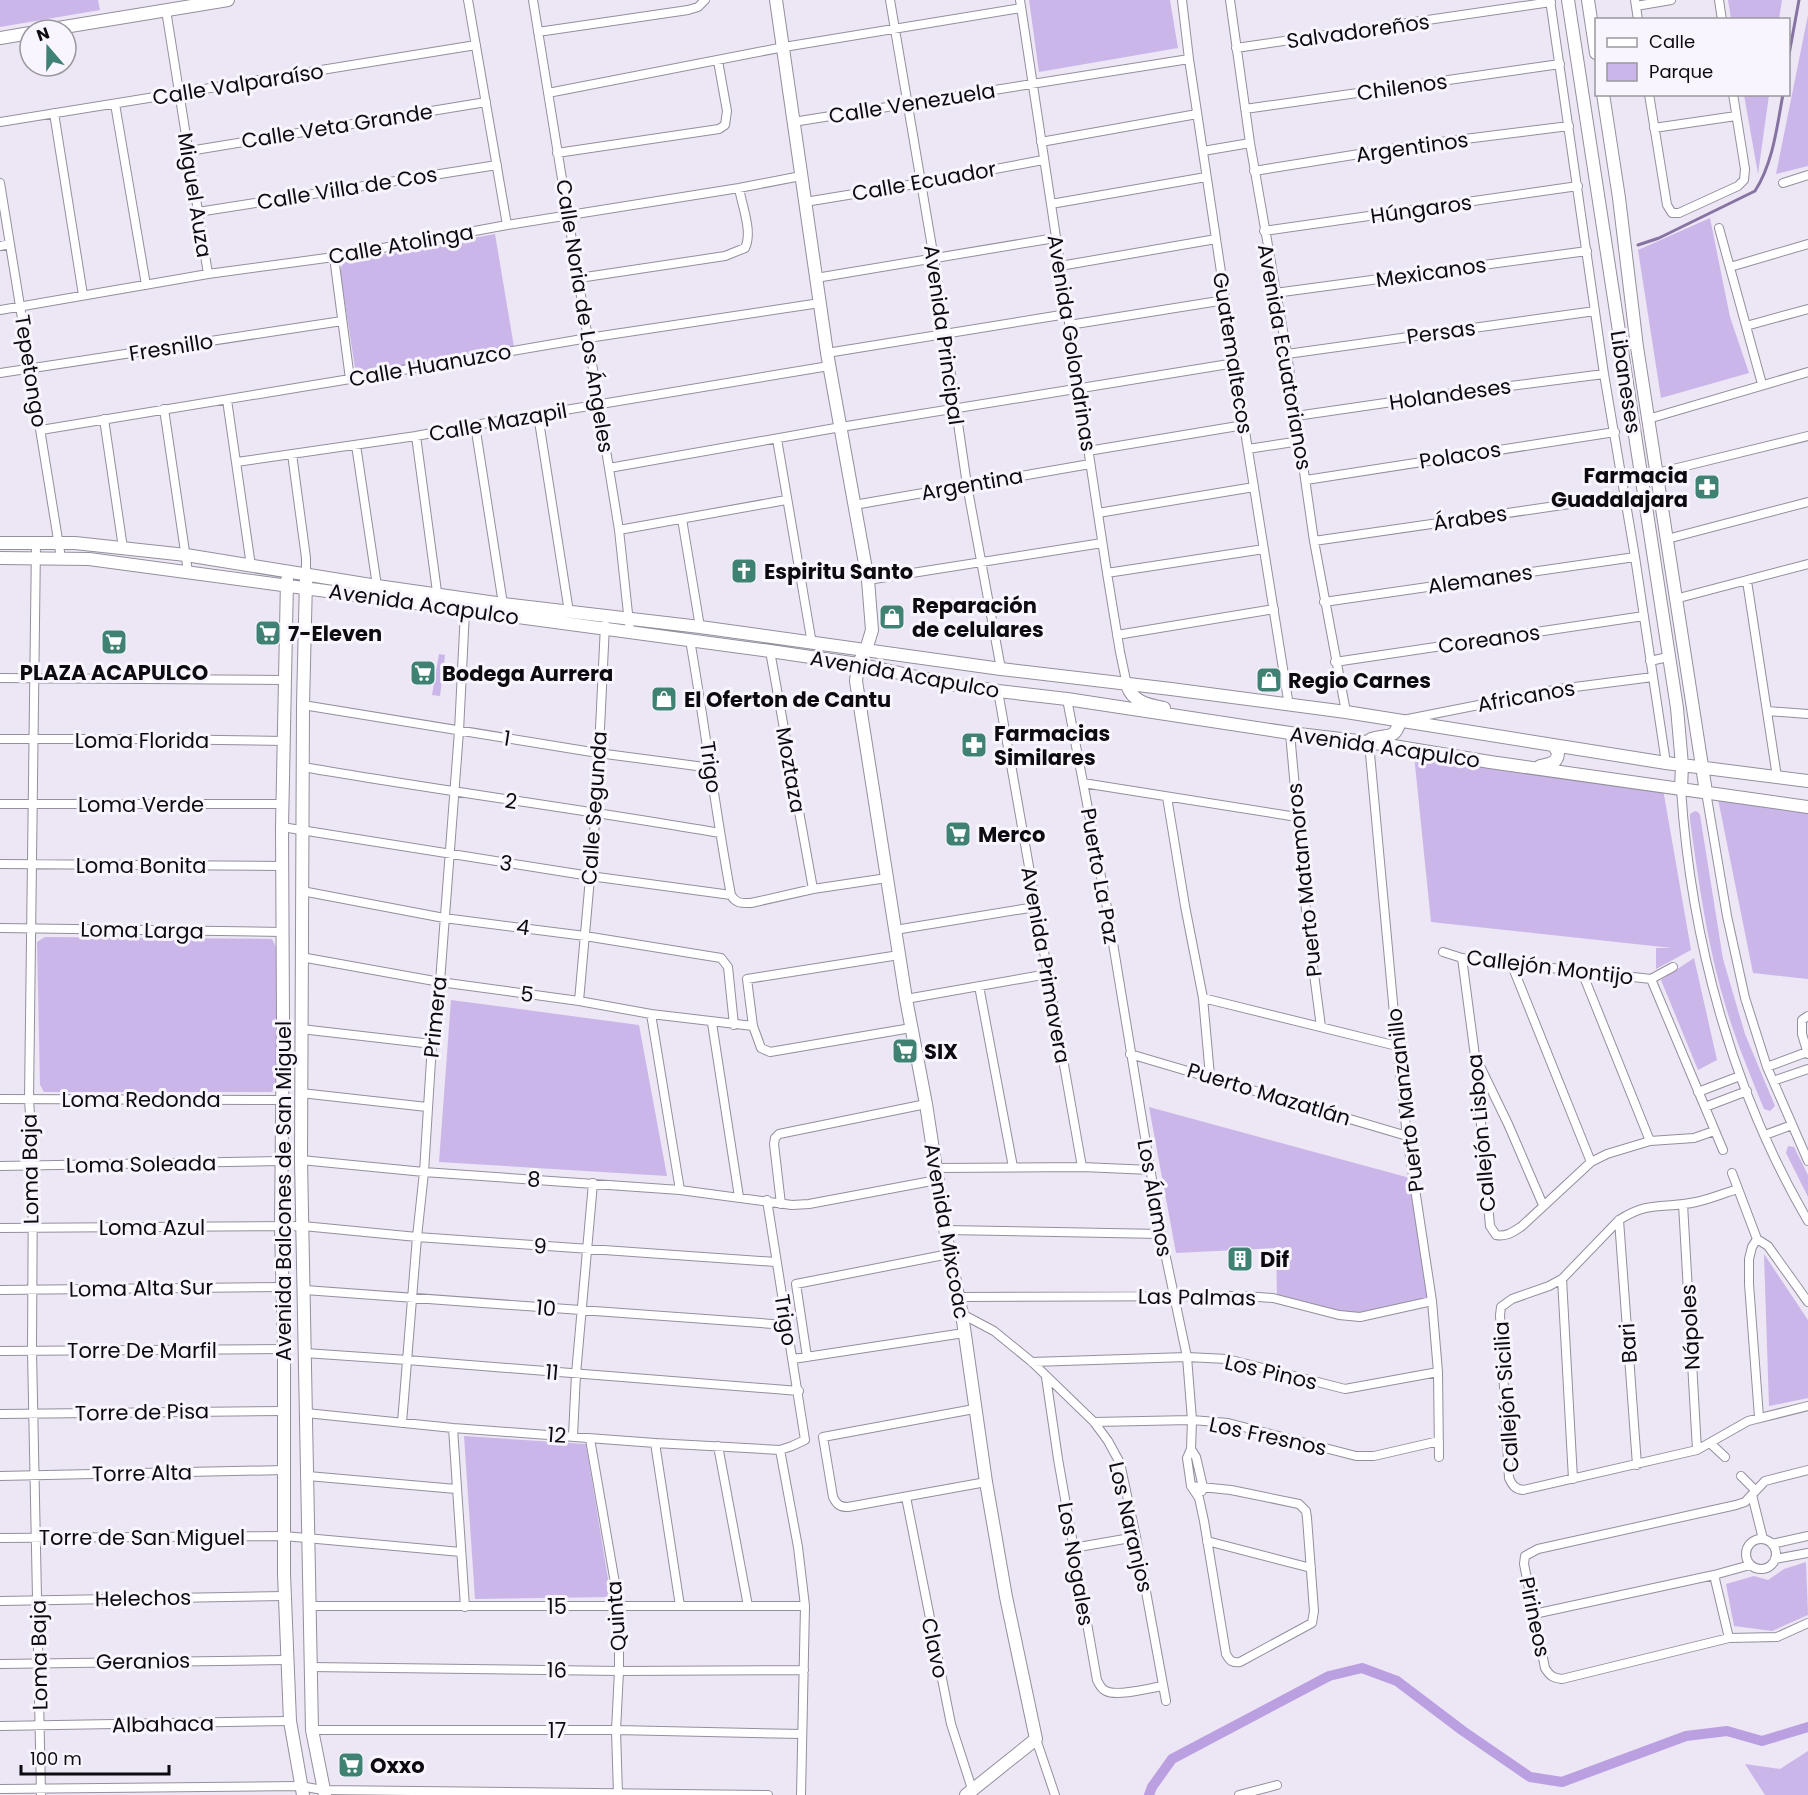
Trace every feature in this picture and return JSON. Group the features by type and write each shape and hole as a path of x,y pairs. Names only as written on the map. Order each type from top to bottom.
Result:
{"main road":[{"path":"78,25 228,0"},
{"path":"776,0 827,353 868,580 872,619 870,640 858,664"},
{"path":"1588,0 1595,46"},
{"name":"Libaneses","path":"1570,2 1677,708 1682,765 1681,789"},
{"path":"0,38 18,35"},
{"name":"Libaneses","path":"1603,96 1648,418 1706,792"},
{"name":"Avenida Acapulco","path":"0,543 58,543 186,555 377,586 438,601 465,611 770,651 858,664 945,683 998,691 1067,699 1808,807"},
{"name":"Avenida Acapulco","path":"0,558 89,559 306,588 438,601 503,604 700,627 1001,669 1346,712 1666,763 1808,781"},
{"path":"286,585 288,572"},
{"path":"306,574 306,588"},
{"name":"Avenida Balcones de San Miguel","path":"286,585 282,804 283,1100 281,1161 284,1536 286,1660 290,1722 302,1791"},
{"name":"Avenida Balcones de San Miguel","path":"306,588 303,705 301,1160 312,1730 324,1793"},
{"name":"Avenida Mixcoac","path":"858,664 856,681 906,999 926,1104 949,1254 962,1314 974,1409 1006,1597 1036,1739"},
{"path":"1127,685 1131,694 1142,702 1188,713 1194,719"},
{"path":"1369,743 1372,738 1396,733 1400,721"},
{"path":"1536,767 1555,762 1558,752 1553,745"},
{"path":"971,1793 1036,1739"}],"street":[{"path":"468,0 507,225"},
{"name":"Calle Noria de Los Ángeles","path":"533,0 600,405 619,530 630,632"},
{"path":"538,32 688,10 698,7 705,0"},
{"name":"Avenida Principal","path":"890,0 934,259 967,485 1001,669"},
{"name":"Guatemaltecos","path":"1182,0 1206,177 1289,706"},
{"name":"Avenida Ecuatorianos","path":"1230,0 1254,171 1287,354 1314,541 1346,712"},
{"path":"1638,18 1635,3 1671,0"},
{"path":"1719,0 1722,18"},
{"name":"Salvadoreños","path":"1236,48 1550,1"},
{"name":"Libaneses","path":"1550,1 1604,374 1635,557 1666,763"},
{"path":"548,93 1020,4"},
{"name":"Avenida Golondrinas","path":"1020,4 1102,543 1127,685"},
{"name":"Miguel Auza","path":"166,10 208,274"},
{"name":"Calle Valparaíso","path":"0,122 476,45"},
{"name":"Calle Venezuela","path":"793,122 1189,59"},
{"path":"557,153 719,129 725,125 727,111 718,61"},
{"name":"Chilenos","path":"1245,109 1560,64"},
{"path":"1649,96 1667,205 1672,213 1678,213 1744,180 1745,169 1733,96"},
{"name":"Calle Veta Grande","path":"189,151 486,102"},
{"path":"115,104 146,285"},
{"path":"54,113 83,295"},
{"path":"1041,142 1197,114"},
{"path":"1654,128 1737,116"},
{"name":"Argentinos","path":"1254,171 1409,146 1569,126"},
{"path":"1203,151 1250,143"},
{"name":"Calle Ecuador","path":"805,202 1043,160"},
{"name":"Calle Villa de Cos","path":"198,212 497,165"},
{"path":"1783,183 1808,175"},
{"name":"Calle Atolinga","path":"0,310 208,274 334,257 507,225 801,176"},
{"path":"1051,204 1206,177"},
{"name":"Tepetongo","path":"0,183 61,558"},
{"name":"Húngaros","path":"1264,231 1578,186"},
{"path":"579,278 725,256 745,248 748,233 739,188"},
{"path":"1719,228 1762,384"},
{"path":"816,278 1055,238"},
{"path":"1060,266 1216,239"},
{"path":"0,246 10,244"},
{"path":"1730,267 1808,244"},
{"name":"Mexicanos","path":"1275,293 1587,251"},
{"path":"334,257 350,379"},
{"path":"1070,325 1225,300"},
{"name":"Calle Huanuzco","path":"40,430 588,338 820,303"},
{"path":"1746,326 1808,309"},
{"name":"Persas","path":"1287,354 1595,311"},
{"path":"827,353 1067,314"},
{"name":"Fresnillo","path":"0,373 342,321"},
{"path":"609,468 841,427 1235,363"},
{"name":"Calle Mazapil","path":"237,462 416,436 830,366"},
{"path":"1648,418 1808,372"},
{"name":"Holandeses","path":"1296,416 1604,374"},
{"path":"227,400 251,566"},
{"path":"164,409 188,572"},
{"path":"538,415 569,612"},
{"path":"104,419 123,548"},
{"path":"475,425 503,604"},
{"path":"1088,451 1244,425"},
{"name":"Polacos","path":"1306,480 1615,432"},
{"path":"416,436 438,601"},
{"path":"1657,473 1808,436"},
{"path":"777,439 812,644"},
{"path":"1248,449 1300,441"},
{"path":"356,445 377,586"},
{"path":"292,454 306,558 306,574"},
{"name":"Argentina","path":"854,505 1090,464"},
{"path":"1098,513 1254,487"},
{"name":"Árabes","path":"1314,541 1625,496"},
{"path":"619,530 786,500"},
{"path":"1667,539 1808,502"},
{"path":"682,519 700,627"},
{"name":"Loma Baja","path":"36,543 29,1098 33,1166 32,1351 41,1792"},
{"path":"868,580 1102,543"},
{"path":"1107,573 1264,549"},
{"name":"Alemanes","path":"1324,602 1635,557"},
{"path":"1676,599 1808,564"},
{"path":"1747,581 1777,777"},
{"path":"1117,635 1274,609"},
{"name":"Primera","path":"402,1423 424,1172 432,1044 440,982 459,730 465,611"},
{"name":"Calle Segunda","path":"579,1001 596,812 606,616"},
{"name":"Coreanos","path":"1335,662 1644,616"},
{"name":"Trigo","path":"690,640 731,895"},
{"name":"Moztaza","path":"770,651 813,889"},
{"path":"1650,661 1668,657"},
{"name":"Africanos","path":"1400,721 1549,691 1653,677"},
{"path":"0,678 285,680"},
{"name":"Avenida Primavera","path":"998,691 1082,1167"},
{"name":"Puerto La Paz","path":"1067,699 1108,913 1130,1054"},
{"name":"1","path":"303,705 598,753 712,768"},
{"path":"1767,711 1808,714"},
{"name":"Puerto Matamoros","path":"1290,733 1307,921 1321,1027"},
{"name":"Loma Florida","path":"0,740 284,741"},
{"name":"Puerto Manzanillo","path":"1369,743 1396,1046 1432,1301 1438,1372 1439,1457"},
{"name":"2","path":"303,767 453,793 596,812 720,833"},
{"path":"1083,783 1297,817"},
{"path":"1681,789 1697,921 1717,1006 1740,1076 1765,1136 1808,1221"},
{"path":"1706,792 1727,916 1745,998 1767,1067 1808,1161"},
{"path":"1167,797 1203,998 1210,1076"},
{"name":"Loma Verde","path":"0,804 282,804"},
{"name":"3","path":"282,827 590,876 731,895 738,902 752,903 813,889 887,878"},
{"name":"Loma Bonita","path":"0,864 282,866"},
{"name":"4","path":"302,891 444,918 716,956 725,961 730,978 734,1025"},
{"path":"895,930 1035,907"},
{"name":"Loma Larga","path":"0,928 283,932"},
{"name":"Callejón Montijo","path":"1443,952 1462,958 1651,979 1723,1150"},
{"path":"899,955 747,980 753,1026 761,1048 770,1052 911,1028"},
{"name":"5","path":"301,957 440,982 579,1001 712,1023 753,1026"},
{"name":"Callejón Lisboa","path":"1462,958 1475,1056 1490,1226 1496,1235 1510,1234 1522,1226 1591,1162 1625,1147 1650,1141 1694,1138 1714,1131"},
{"path":"1510,963 1591,1162"},
{"path":"1651,979 1673,967"},
{"path":"1582,972 1650,1141"},
{"path":"906,999 1048,974"},
{"path":"979,986 1013,1167"},
{"path":"1203,998 1396,1046"},
{"path":"651,1014 680,1190"},
{"path":"1767,1067 1808,1053 1801,1028 1802,1020 1808,1016"},
{"path":"712,1023 739,1197"},
{"path":"301,1029 432,1044"},
{"name":"Puerto Mazatlán","path":"1130,1054 1407,1136"},
{"name":"Los Álamos","path":"1130,1054 1161,1234 1187,1358 1192,1420 1191,1449 1187,1458 1191,1486"},
{"path":"1475,1056 1543,1205"},
{"path":"1773,1081 1808,1069"},
{"path":"1698,1092 1740,1076"},
{"path":"1705,1107 1747,1091"},
{"path":"301,1093 427,1107"},
{"name":"Loma Redonda","path":"0,1099 283,1100"},
{"path":"781,1204 774,1144 775,1138 785,1131 926,1104"},
{"path":"1765,1136 1792,1125"},
{"name":"8","path":"301,1160 424,1172 680,1190 767,1200 781,1204 810,1204 936,1174 1013,1167 1151,1170"},
{"name":"Loma Soleada","path":"0,1166 281,1161"},
{"path":"1732,1173 1757,1239 1768,1246 1808,1302"},
{"path":"573,1437 576,1374 589,1250 593,1183"},
{"name":"Callejón Sicilia","path":"1738,1189 1698,1201 1645,1207 1630,1213 1619,1220 1562,1279 1506,1302 1501,1307 1509,1478 1517,1489 1523,1490 1637,1465 1697,1449 1734,1426 1759,1417 1808,1406"},
{"name":"Trigo","path":"767,1200 805,1440"},
{"name":"Nápoles","path":"1683,1204 1697,1449"},
{"name":"Bari","path":"1619,1220 1637,1465"},
{"name":"Loma Azul","path":"0,1228 303,1226"},
{"name":"9","path":"303,1226 417,1238 776,1262"},
{"path":"945,1230 1161,1234"},
{"path":"1757,1239 1752,1246 1749,1259 1749,1284 1759,1417"},
{"path":"807,1357 796,1284 949,1254"},
{"path":"1562,1279 1573,1479"},
{"name":"Loma Alta Sur","path":"0,1290 283,1287"},
{"name":"10","path":"305,1290 413,1300 787,1325"},
{"name":"Las Palmas","path":"958,1296 1273,1298 1339,1315 1360,1317 1432,1301"},
{"name":"Los Naranjos","path":"962,1314 994,1331 1032,1362 1094,1422 1120,1463 1166,1701"},
{"path":"793,1359 964,1333"},
{"name":"Torre De Marfil","path":"0,1351 284,1349"},
{"name":"11","path":"305,1353 798,1391"},
{"name":"Los Pinos","path":"1032,1362 1227,1359 1345,1389 1438,1372"},
{"name":"Los Nogales","path":"1046,1376 1058,1459 1097,1680 1101,1688 1117,1694 1163,1686"},
{"path":"974,1409 823,1437 833,1497 840,1507 986,1482"},
{"name":"Torre de Pisa","path":"0,1414 283,1411"},
{"name":"12","path":"306,1413 590,1439 780,1450 805,1440"},
{"name":"Los Fresnos","path":"1094,1422 1192,1420 1228,1423 1356,1456 1374,1456 1439,1441"},
{"path":"453,1428 465,1607"},
{"name":"Quinta","path":"590,1439 619,1606 616,1730 618,1794"},
{"path":"654,1443 680,1606"},
{"path":"1710,1443 1725,1457"},
{"path":"718,1446 748,1606"},
{"path":"1191,1449 1196,1457 1203,1486 1199,1498"},
{"path":"780,1450 798,1547 806,1606 801,1795"},
{"name":"Torre Alta","path":"0,1476 284,1470"},
{"name":"Pirineos","path":"1808,1470 1765,1481 1745,1502 1736,1505 1529,1552 1524,1564 1545,1668 1554,1678 1562,1679 1729,1638 1778,1637 1808,1623"},
{"path":"308,1476 456,1489"},
{"path":"1741,1476 1754,1493 1763,1539"},
{"path":"1191,1486 1231,1490 1299,1504 1303,1507 1307,1518 1311,1568 1314,1611 1312,1623 1250,1658 1233,1662 1229,1660 1226,1654 1199,1498 1191,1486"},
{"name":"Clavo","path":"906,1497 951,1724 971,1793"},
{"name":"Torre de San Miguel","path":"0,1538 284,1536 461,1552"},
{"path":"1772,1544 1808,1536"},
{"path":"1074,1548 1136,1537"},
{"path":"1763,1539 1772,1544 1775,1549 1775,1559 1769,1567 1759,1569 1750,1565 1746,1557 1747,1548 1754,1541 1763,1539"},
{"path":"1207,1541 1311,1568"},
{"path":"1775,1559 1808,1553"},
{"path":"1534,1614 1750,1565"},
{"path":"1714,1575 1729,1638"},
{"name":"Helechos","path":"0,1601 285,1596"},
{"name":"15","path":"309,1606 806,1606"},
{"name":"Geranios","path":"0,1664 286,1660"},
{"name":"16","path":"310,1667 619,1671 804,1670"},
{"name":"Albahaca","path":"0,1726 290,1722"},
{"name":"17","path":"312,1730 616,1730 802,1734"},
{"name":"Avenida Mixcoac","path":"1036,1739 1055,1795"},
{"path":"1239,1795 1277,1785"},
{"path":"0,1789 41,1792 302,1791 324,1793 768,1795"}],"green space":[{"path":"0,0 98,0 100,10 53,18 18,18 18,24 0,27"},
{"path":"1029,0 1170,0 1178,48 1039,72"},
{"path":"1728,0 1782,0 1779,18 1731,18"},
{"path":"1808,15 1808,166 1776,174"},
{"path":"1744,96 1769,96 1758,174"},
{"path":"1710,218 1730,317 1749,373 1661,398 1638,250"},
{"path":"495,234 514,347 360,373 355,368 340,271 342,265 347,261"},
{"path":"439,654 445,655 440,696 432,695"},
{"path":"1413,745 1662,783 1691,950 1656,969 1656,948 1672,948 1431,922"},
{"path":"1717,794 1808,809 1808,979 1753,973"},
{"path":"1695,811 1700,815 1723,959 1745,1034 1775,1106 1770,1111 1764,1109 1740,1050 1715,966 1690,820 1690,814"},
{"path":"45,937 272,939 276,947 276,1088 271,1092 44,1092 40,1085 37,942"},
{"path":"1694,958 1717,1060 1698,1070 1661,980"},
{"path":"451,1000 639,1025 667,1176 439,1162"},
{"path":"1149,1107 1410,1178 1427,1298 1363,1315 1341,1313 1277,1296 1276,1248 1176,1253"},
{"path":"1788,1146 1794,1147 1808,1175 1808,1197 1786,1153"},
{"path":"1764,1254 1808,1320 1808,1398 1769,1406"},
{"path":"464,1436 586,1444 611,1597 475,1599"},
{"path":"1806,1562 1808,1615 1772,1631 1734,1626 1726,1584 1754,1576 1768,1580 1784,1569"},
{"path":"1808,1751 1808,1795 1765,1795 1745,1764 1780,1769"}],"waterway":[{"path":"1790,49 1799,0"},
{"path":"1638,245 1659,238 1755,191 1770,157 1783,96"},
{"path":"1149,1795 1172,1759 1329,1676 1362,1668 1397,1681 1463,1731 1530,1777 1562,1782 1686,1736 1727,1731 1762,1741 1808,1727"}],"place":[{"name":"Farmacia Guadalajara","path":"1707,487"},
{"name":"Espiritu Santo","path":"744,571"},
{"name":"Reparación de celulares","path":"892,617"},
{"name":"7-Eleven","path":"268,633"},
{"name":"PLAZA ACAPULCO","path":"114,642"},
{"name":"Bodega Aurrera","path":"423,673"},
{"name":"Regio Carnes","path":"1269,680"},
{"name":"El Oferton de Cantu","path":"664,699"},
{"name":"Farmacias Similares","path":"974,745"},
{"name":"Merco","path":"958,834"},
{"name":"SIX","path":"905,1051"},
{"name":"Dif","path":"1240,1259"},
{"name":"Oxxo","path":"351,1765"}]}
